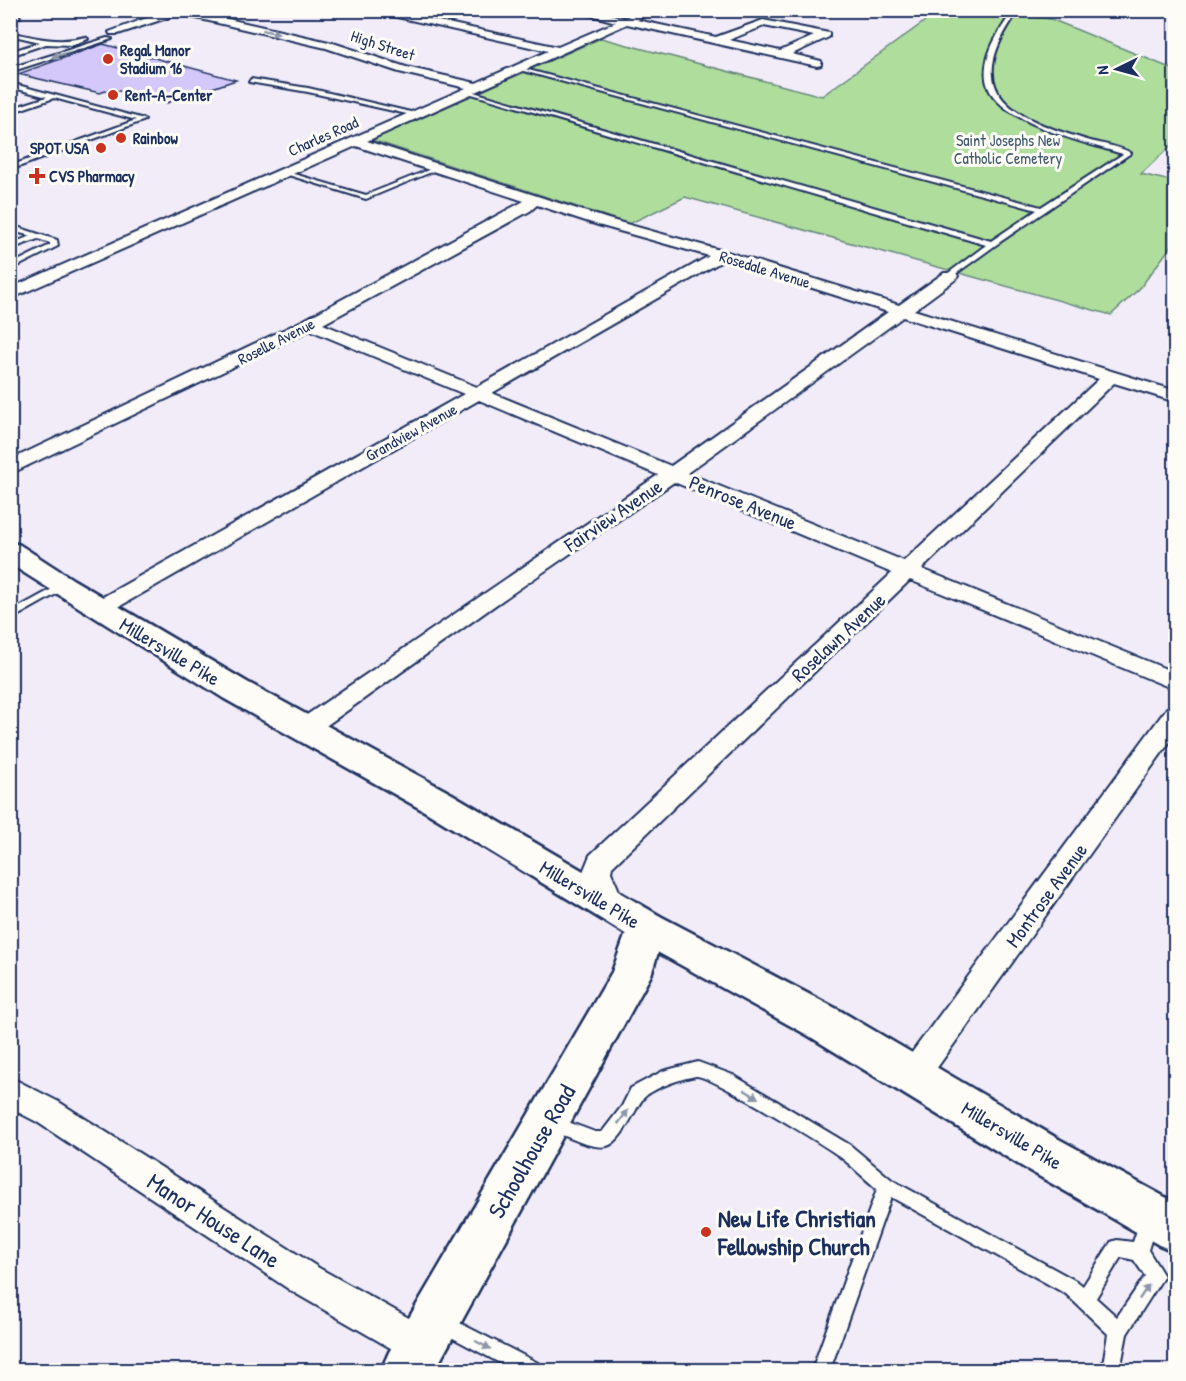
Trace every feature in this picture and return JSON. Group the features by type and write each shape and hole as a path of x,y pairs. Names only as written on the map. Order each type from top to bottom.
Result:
{"main road":[{"name":"Millersville Pike","path":"10,551 63,586 304,729 439,803 629,917 824,1023 1039,1152 1155,1232"},
{"name":"Schoolhouse Road","path":"421,1345 631,975 629,917"}],"street":[{"path":"371,10 562,51"},
{"path":"577,10 817,63"},
{"name":"Charles Road","path":"10,294 651,10"},
{"path":"111,36 178,11"},
{"name":"High Street","path":"178,11 329,45 473,90"},
{"path":"717,41 763,23 825,35 781,55"},
{"name":"Rosedale Avenue","path":"355,141 603,222 722,255 1176,397"},
{"name":"Roselle Avenue","path":"10,468 310,324 525,208 534,200"},
{"name":"Grandview Avenue","path":"100,608 722,255"},
{"name":"Fairview Avenue","path":"304,729 673,473 950,276"},
{"name":"Penrose Avenue","path":"310,324 1176,682"},
{"name":"Roselawn Avenue","path":"629,917 597,872 600,862 1110,378"},
{"name":"Montrose Avenue","path":"913,1076 1176,714"},
{"name":"Manor House Lane","path":"10,1091 48,1112 306,1280 421,1345"}],"lane":[{"path":"950,276 992,244 1128,153 1041,125 997,98 989,79 993,50 1001,30 1014,13 998,10"},
{"path":"10,19 18,16"},
{"path":"10,33 46,42 76,42 94,36"},
{"path":"10,70 111,36"},
{"path":"10,54 46,42"},
{"path":"10,47 22,50"},
{"path":"519,69 1043,210"},
{"path":"251,81 308,90 416,114"},
{"path":"10,85 142,120 10,168"},
{"path":"473,90 992,244"},
{"path":"10,111 52,97"},
{"path":"285,173 366,196 438,168"},
{"path":"10,234 20,230 54,242 54,246 10,268"},
{"path":"10,247 39,236"},
{"path":"10,617 63,586"},
{"path":"548,1122 595,1139 606,1139 628,1111 637,1093 669,1076 698,1069 727,1080 844,1150 886,1186 1072,1288 1118,1331"},
{"path":"821,1371 886,1186"},
{"path":"1085,1300 1117,1248 1155,1232 1155,1276 1118,1331 1111,1371"},
{"path":"421,1345 531,1371"}],"green space":[{"name":"Saint Josephs New Catholic Cemetery","path":"939,11 981,11 1051,19 1175,70 1175,142 1141,174 1175,182 1175,241 1140,288 1111,315 685,197 629,224 372,140 601,38 822,96"}],"building":[{"name":"Regal Manor Stadium 16","path":"103,44 236,80 167,103 111,89 100,93 18,74"}],"place":[{"name":"Regal Manor Stadium 16","path":"108,59"},
{"name":"Rent-A-Center","path":"113,95"},
{"name":"Rainbow","path":"121,138"},
{"name":"SPOT USA","path":"101,148"},
{"name":"CVS Pharmacy","path":"37,176"},
{"name":"New Life Christian Fellowship Church","path":"706,1232"}]}
